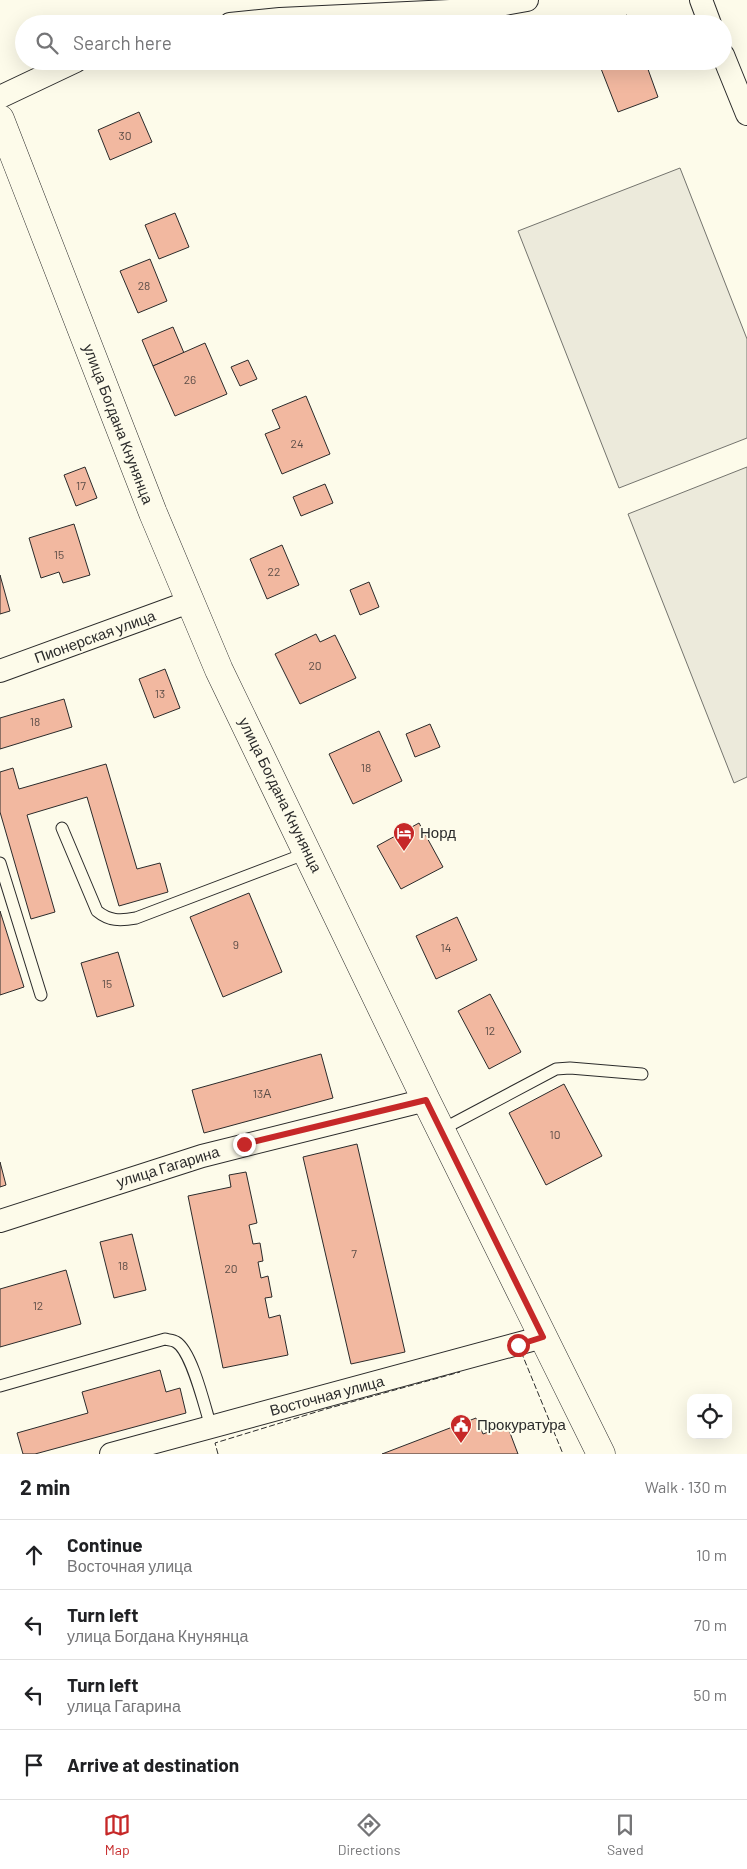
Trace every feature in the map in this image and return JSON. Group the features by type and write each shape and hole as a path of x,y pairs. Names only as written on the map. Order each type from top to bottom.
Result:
{"main road":[{"name":"улица Богдана Кнунянца","path":"0,119 149,504 219,670 426,1100 601,1454"}],"street":[{"path":"365,15 471,10 527,0"},
{"path":"701,0 707,15"},
{"path":"0,97 57,70"},
{"path":"729,70 747,114"},
{"name":"Пионерская улица","path":"0,671 189,602"},
{"name":"улица Гагарина","path":"0,1221 202,1156 426,1100"},
{"name":"Восточная улица","path":"111,1454 543,1337"}],"lane":[{"path":"62,828 96,911 105,918 120,921 136,918 308,853"},
{"path":"0,862 41,995"},
{"path":"441,1130 556,1069 570,1068 642,1074"},
{"path":"0,1386 165,1339 175,1341 184,1349 190,1360 211,1427"}],"shaded area":[{"path":"680,168 747,339 747,438 619,488 518,231"},
{"path":"747,467 747,777 734,783 628,514"}],"building":[{"path":"602,70 648,70 658,97 618,112"},
{"path":"139,112 152,142 110,160 98,130"},
{"path":"175,213 189,247 159,259 145,225"},
{"path":"150,259 167,301 138,313 120,271"},
{"path":"173,327 184,353 153,366 142,340"},
{"path":"205,343 227,394 175,416 153,366"},
{"path":"248,360 257,379 240,386 231,367"},
{"path":"306,396 330,454 282,474 265,434 280,428 272,410"},
{"path":"85,467 97,498 76,506 64,475"},
{"path":"325,484 333,503 301,516 293,497"},
{"path":"74,524 90,575 63,583 59,572 41,578 29,538"},
{"path":"282,545 299,585 267,599 250,559"},
{"path":"0,575 10,611 0,614"},
{"path":"369,582 379,607 360,615 350,590"},
{"path":"316,634 320,642 335,635 356,678 300,704 275,654"},
{"path":"165,669 180,708 154,718 139,679"},
{"path":"64,699 72,727 0,749 0,718"},
{"path":"430,724 440,747 415,757 406,734"},
{"path":"379,731 402,781 353,804 329,754"},
{"path":"106,764 137,869 160,863 168,892 119,906 87,797 27,815 55,912 31,919 0,812 0,772 13,768 19,789"},
{"path":"419,823 443,867 401,889 377,846"},
{"path":"249,893 282,972 223,997 190,917"},
{"path":"0,911 24,987 0,995"},
{"path":"457,917 477,960 436,979 416,936"},
{"path":"118,952 134,1006 97,1017 81,963"},
{"path":"490,994 521,1052 489,1069 458,1011"},
{"path":"321,1054 333,1098 204,1133 192,1090"},
{"path":"564,1084 602,1156 546,1185 509,1113"},
{"path":"357,1144 405,1352 351,1364 303,1157"},
{"path":"0,1162 6,1185 0,1187"},
{"path":"246,1172 257,1223 249,1225 253,1244 260,1243 263,1261 258,1262 261,1278 268,1276 272,1297 265,1298 269,1318 280,1315 288,1355 223,1368 188,1196 231,1187 229,1175"},
{"path":"132,1234 146,1290 114,1298 100,1242"},
{"path":"66,1270 81,1324 0,1347 0,1289"},
{"path":"160,1370 166,1392 180,1388 186,1413 35,1454 23,1454 17,1433 88,1413 82,1392"},
{"name":"Прокуратура","path":"476,1418 483,1434 507,1425 518,1454 382,1454"}],"fence":[{"path":"520,1355 522,1354 563,1454"},
{"path":"218,1454 215,1443 326,1409 460,1372"}],"place":[{"name":"Норд","path":"404,852"},
{"name":"Прокуратура","path":"461,1444"}],"route":[{"path":"244,1144 426,1100 543,1337 518,1345"}]}
